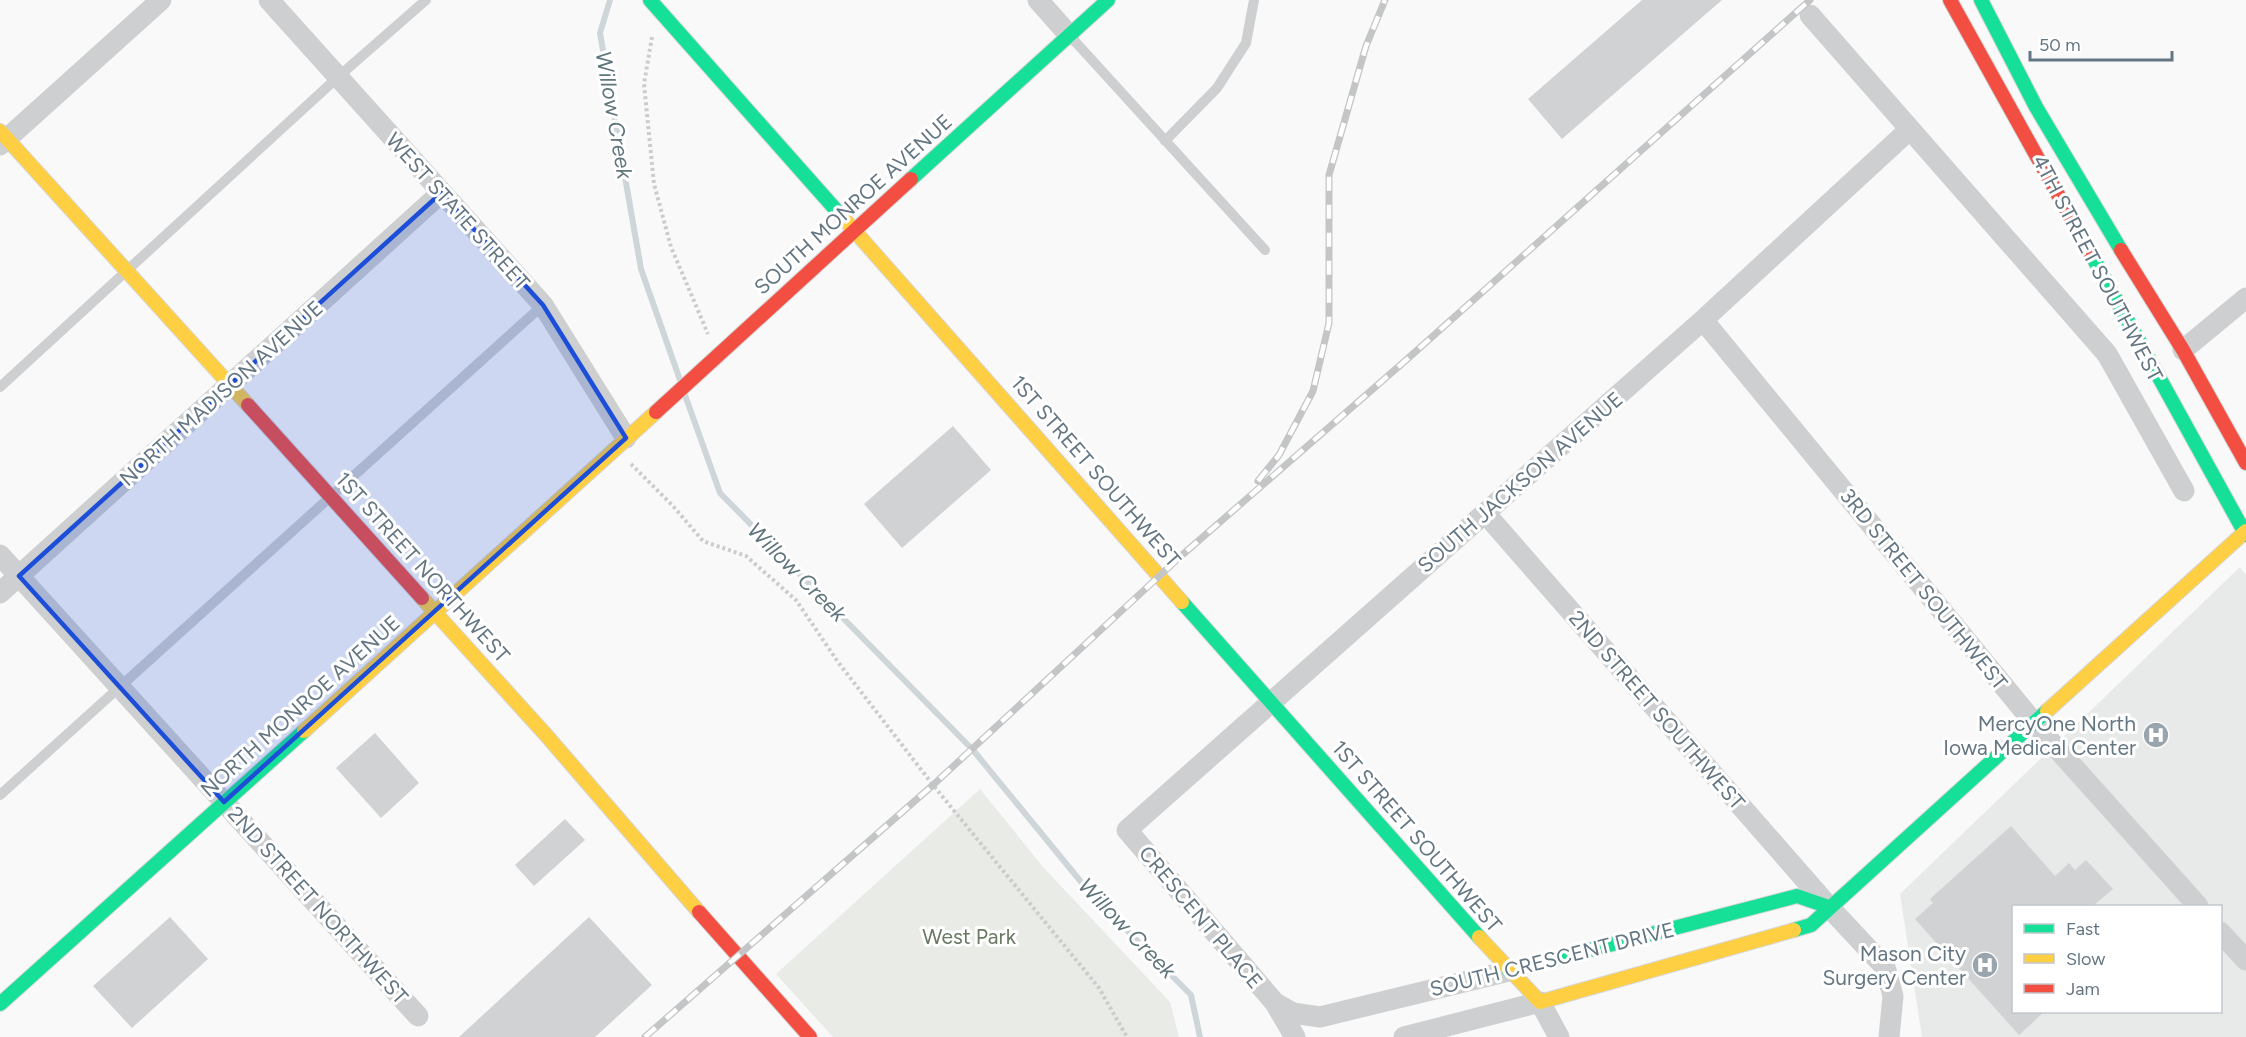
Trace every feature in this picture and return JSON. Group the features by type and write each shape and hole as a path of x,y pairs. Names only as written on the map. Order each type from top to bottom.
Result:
{"main road":[{"name":"SOUTH MONROE AVENUE","path":"633,440 714,360 855,229 1108,0"},
{"name":"4TH STREET SOUTHWEST","path":"1950,0 2017,118 2151,369 2245,532"},
{"name":"4TH STREET SOUTHWEST","path":"1982,0 2036,107 2183,350 2246,463"},
{"name":"1ST STREET SOUTHWEST","path":"653,1 1509,971 1540,1002"},
{"name":"1ST STREET NORTHWEST","path":"2,138 127,271 436,612 810,1037"},
{"name":"NORTH MONROE AVENUE","path":"4,994 633,440"},
{"name":"SOUTH CRESCENT DRIVE","path":"1540,1002 1811,926 1829,907 2035,724 2245,532"},
{"name":"SOUTH CRESCENT DRIVE","path":"1509,971 1797,896 1829,907"}],"street":[{"path":"2,138 161,0"},
{"name":"WEST STATE STREET","path":"269,0 543,304 633,440"},
{"path":"1038,0 1069,35"},
{"name":"4TH STREET SOUTHWEST","path":"1810,15 2107,354 2184,491"},
{"name":"SOUTH JACKSON AVENUE","path":"1127,830 1703,320 1909,130"},
{"name":"NORTH MADISON AVENUE","path":"0,593 441,193"},
{"path":"2183,350 2246,298"},
{"name":"3RD STREET SOUTHWEST","path":"1703,320 2035,724 2197,905"},
{"name":"2ND STREET SOUTHWEST","path":"1485,513 1829,907 1885,967 1893,996 1889,1037"},
{"name":"2ND STREET NORTHWEST","path":"0,555 418,1016"},
{"name":"CRESCENT PLACE","path":"1127,830 1275,1003 1295,1037"},
{"path":"2222,934 2246,960"},
{"name":"SOUTH CRESCENT DRIVE","path":"1275,1003 1293,1013 1320,1017 1509,971"},
{"path":"1540,1002 1559,1037"},
{"name":"SOUTH CRESCENT DRIVE","path":"1404,1037 1540,1002"}],"lane":[{"path":"0,387 338,77 426,0"},
{"path":"1165,141 1217,88 1246,43 1254,0"},
{"path":"1069,35 1265,250"},
{"path":"0,795 543,304"}],"path":[{"path":"653,1 652,37 644,84 654,184 671,247 709,335 714,360"},
{"path":"633,440 630,462 703,541 746,556 796,600 838,662 933,785 1099,988 1127,1037"}],"highlighted area":[{"path":"441,193 543,305 626,438 224,802 19,576"}],"shaded area":[{"name":"MercyOne North Iowa Medical Center","path":"2240,567 2246,575 2246,1037 1922,1037 1900,894"}],"green space":[{"name":"West Park","path":"980,789 1043,867 1170,1002 1179,1037 833,1037 776,974"}],"building":[{"path":"1642,0 1722,0 1562,139 1528,99"},
{"path":"953,426 991,470 902,548 864,504"},
{"path":"375,733 419,783 381,818 336,768"},
{"path":"565,819 585,840 534,886 515,865"},
{"name":"Mason City Surgery Center","path":"2011,826 2055,876 2069,863 2075,870 2086,860 2113,889 2094,905 2012,905 2012,1013 2043,1013 2019,1035 1915,919 1933,903 1930,899"},
{"path":"170,917 208,959 132,1028 93,986"},
{"path":"589,917 652,985 595,1037 459,1037"}],"waterway":[{"name":"Willow Creek","path":"610,0 600,33 641,269 680,380"},
{"name":"Willow Creek","path":"685,395 720,493 973,750 1091,894 1191,995 1200,1037"}],"railway":[{"path":"1258,481 1279,455 1313,391 1329,323 1329,175 1366,46 1385,0"},
{"path":"645,1037 933,785 1181,556 1405,361 1810,0"}],"traffic: fast":[{"path":"650,0 844,219"},
{"path":"911,179 1108,0"},
{"path":"1981,0 2036,107 2121,250"},
{"path":"2091,254 2246,535"},
{"path":"1182,602 1479,937"},
{"path":"1794,930 1811,925 2047,711"},
{"path":"0,1004 304,731"},
{"path":"1509,971 1797,896 1829,907"}],"traffic: slow":[{"path":"0,131 248,405"},
{"path":"844,219 1182,602"},
{"path":"304,731 656,412"},
{"path":"2047,711 2246,531"},
{"path":"422,598 546,735 699,912"},
{"path":"1479,937 1540,1002 1794,930"}],"traffic: jam":[{"path":"1950,0 2091,254"},
{"path":"656,412 911,179"},
{"path":"2121,250 2183,350 2246,463"},
{"path":"248,405 422,598"},
{"path":"699,912 810,1037"}],"place":[{"name":"MercyOne North Iowa Medical Center","path":"2156,735"},
{"name":"Mason City Surgery Center","path":"1985,965"}]}
